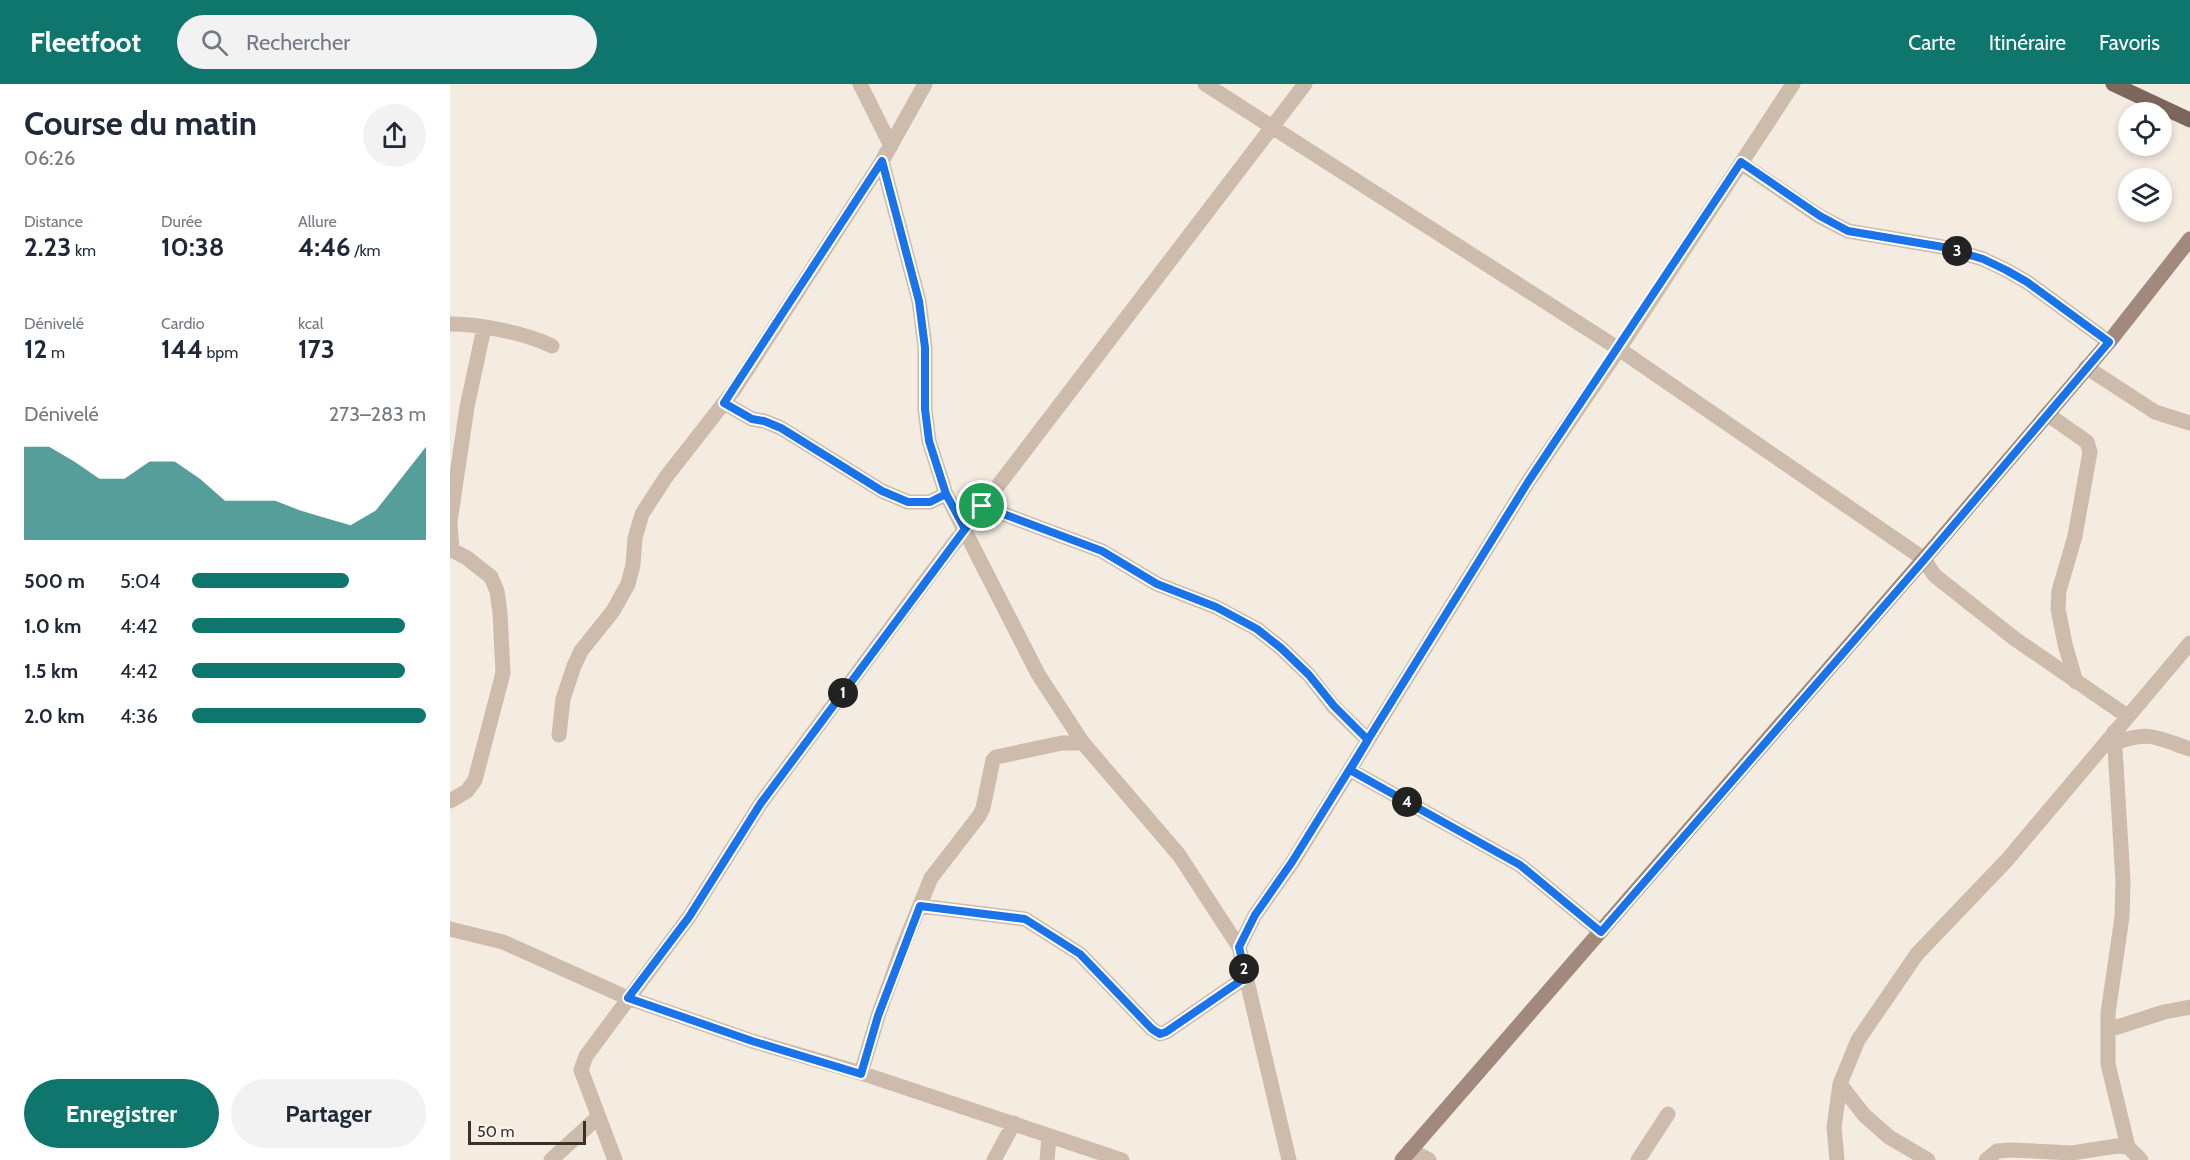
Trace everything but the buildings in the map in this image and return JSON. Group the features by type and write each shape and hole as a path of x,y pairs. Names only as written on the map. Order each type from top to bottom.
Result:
{"main road":[{"path":"2113,84 2190,120"},
{"path":"1406,1155 1924,560 2109,342 2190,239"}],"street":[{"path":"860,84 891,146"},
{"path":"559,735 563,699 574,666 581,651 613,610 628,584 633,565 635,538 642,514 666,477 724,403 882,161 925,84"},
{"path":"1205,84 1619,349 1924,560 1934,575 2014,639 2127,716"},
{"path":"615,1160 581,1070 582,1064 689,917 761,803 982,506 1305,84"},
{"path":"1239,947 1255,915 1292,862 1528,482 1619,349 1793,84"},
{"path":"882,161 919,301 925,348 925,409 929,441 946,494 1038,674 1083,743 1179,855 1239,947 1289,1160"},
{"path":"1741,162 1820,216 1848,231 1943,247 1983,259 2006,270 2027,282 2109,342"},
{"path":"450,324 538,339 552,346"},
{"path":"450,801 467,791 475,780 503,673 500,613 491,577 467,558 451,549 450,522 467,407 484,328"},
{"path":"2086,367 2155,412 2190,423"},
{"path":"724,403 752,419 781,428 882,491 908,502 930,502 946,494"},
{"path":"2047,414 2088,442 2090,452 2075,536 2059,591 2058,609 2062,632 2076,682"},
{"path":"982,506 1102,551 1157,584 1216,607 1257,629 1309,675 1334,706 1368,740"},
{"path":"1836,1160 1834,1127 1840,1084 1858,1040 1917,954 2007,860 2114,737 2127,716 2190,643"},
{"path":"2114,737 2151,735 2190,749"},
{"path":"2114,737 2123,881 2122,917 2108,1012 2108,1064 2128,1147 2141,1160"},
{"path":"861,1074 878,1016 931,878 979,816 993,760 996,757 1062,743 1083,743"},
{"path":"1350,770 1520,865 1601,932"},
{"path":"920,906 1025,919 1080,954 1152,1029 1160,1034 1246,977"},
{"path":"450,928 503,942 628,998 752,1041 1014,1123 1049,1137 1122,1160"},
{"path":"2108,1030 2164,1012 2190,1007"},
{"path":"1840,1084 1864,1115 1889,1137 1929,1160"},
{"path":"1638,1160 1668,1114"},
{"path":"551,1160 598,1117"},
{"path":"994,1160 1014,1123"},
{"path":"1047,1160 1049,1137"},
{"path":"1986,1160 1997,1151 2072,1153 2117,1146 2128,1147"},
{"path":"1406,1155 1429,1160"}],"route":[{"path":"982,506 965,529 946,494 930,502 908,502 882,491 781,428 752,419 724,403 882,161 919,301 925,348 925,409 929,441 946,494 965,529 761,803 689,917 628,998 752,1041 861,1074 878,1016 920,906 1011,916 1025,919 1044,929 1080,954 1100,972 1152,1029 1160,1034 1246,977 1239,947 1255,915 1292,862 1368,740 1465,581 1528,482 1619,349 1741,162 1820,216 1848,231 1943,247 1983,259 2006,270 2027,282 2109,342 1924,560 1601,932 1520,865 1350,770 1368,740 1334,706 1309,675 1257,629 1216,607 1157,584 1102,551 982,506"}]}
